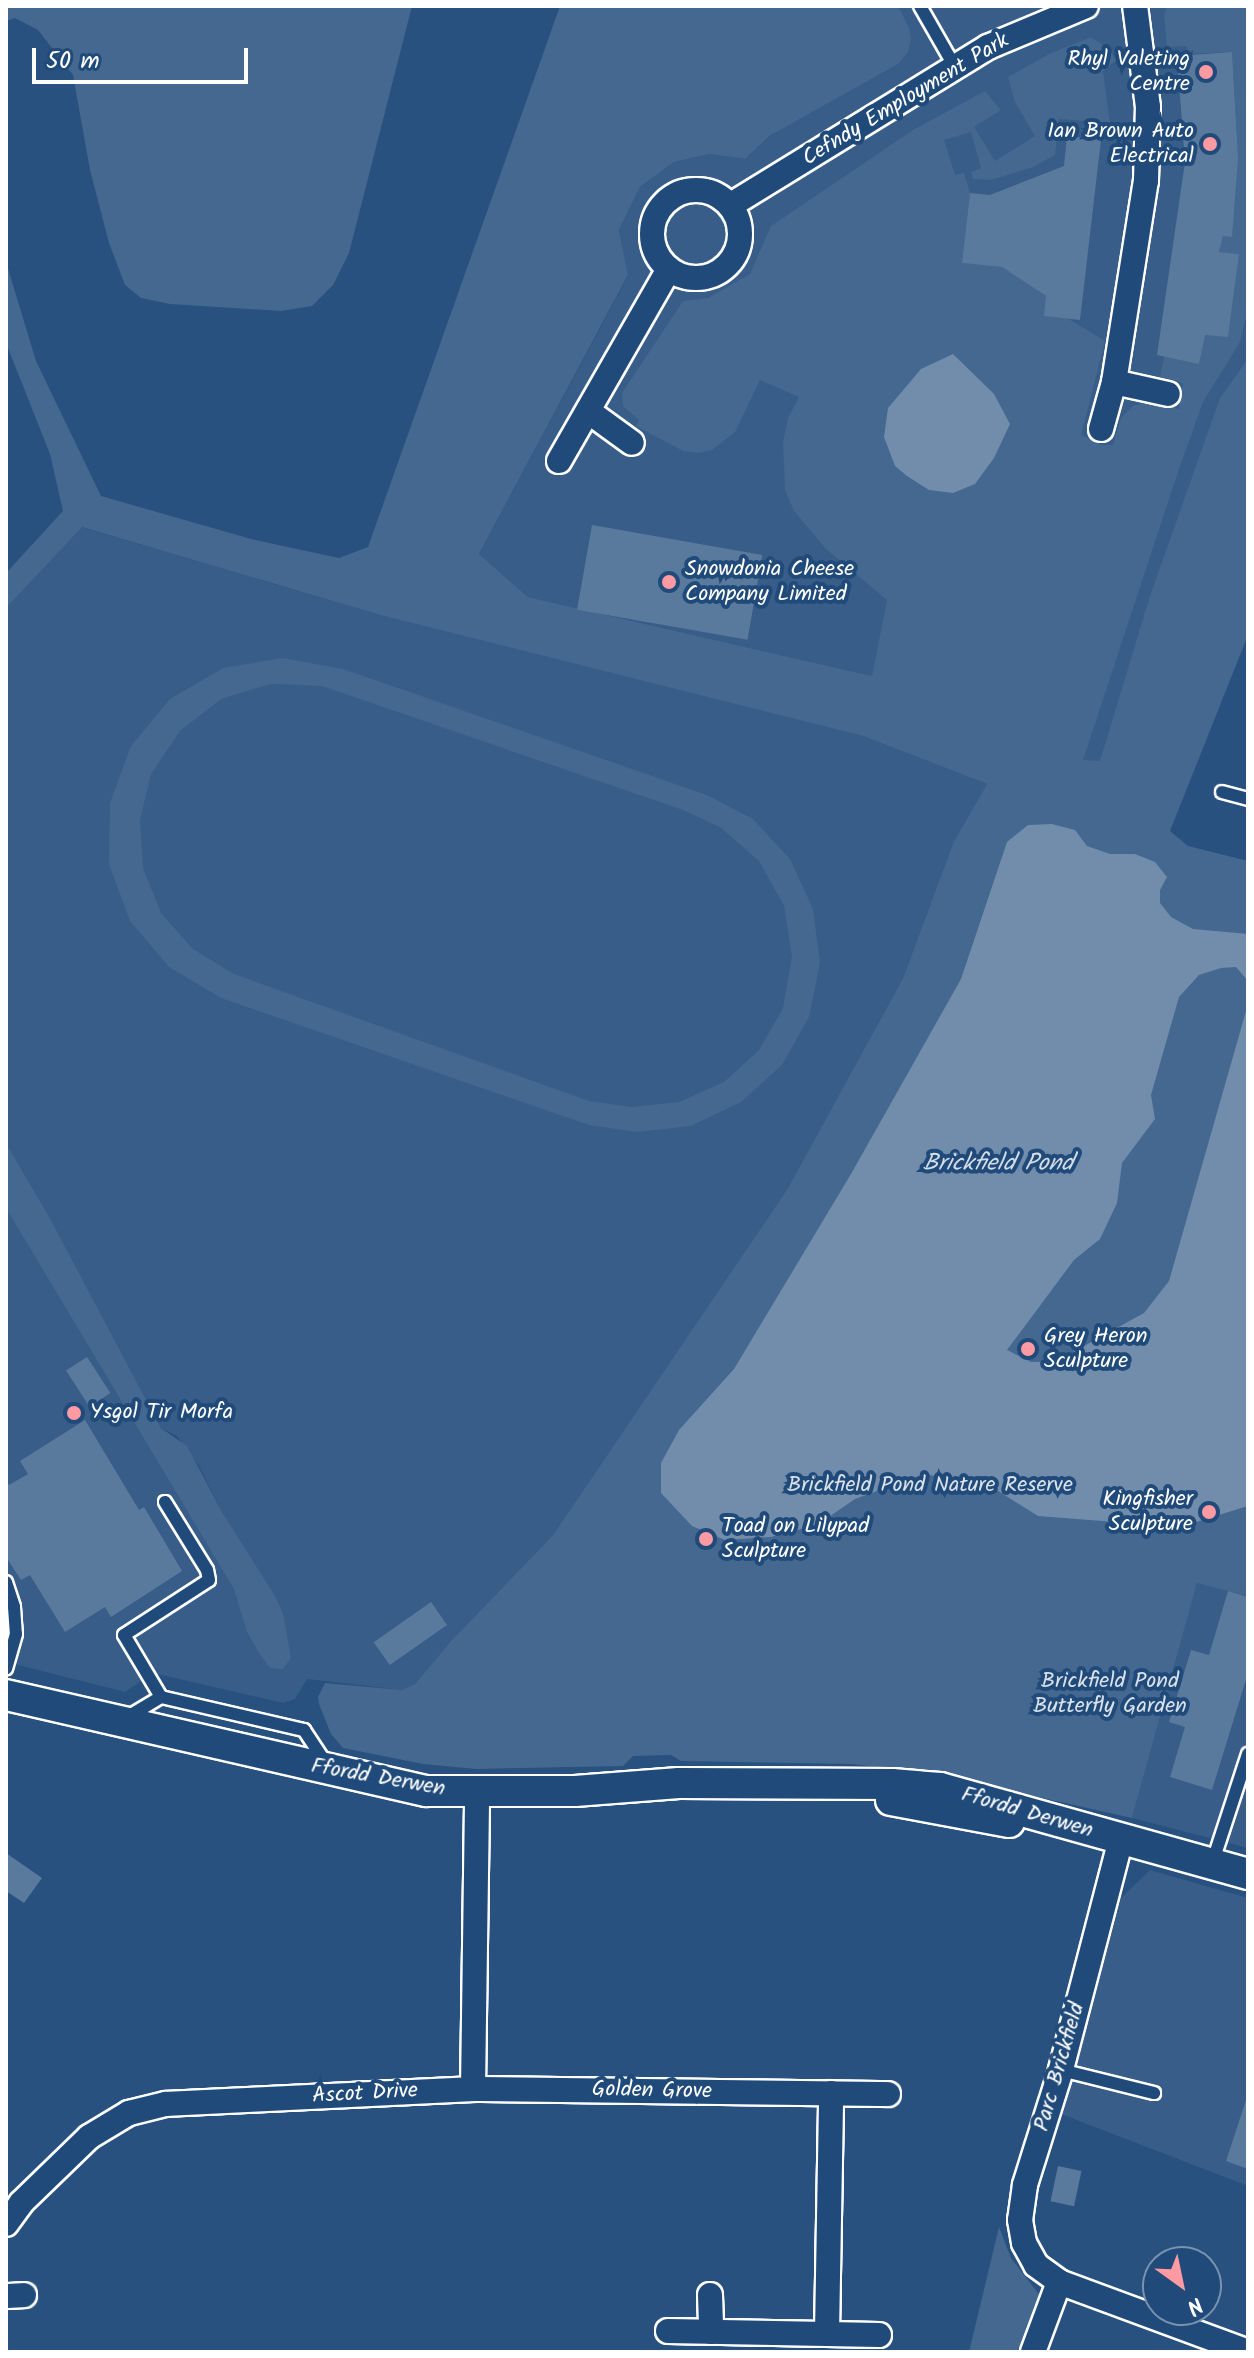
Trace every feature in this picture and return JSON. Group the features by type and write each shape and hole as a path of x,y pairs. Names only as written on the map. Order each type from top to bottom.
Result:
{"street":[{"name":"Cefndy Employment Park","path":"731,205 988,47 1086,6"},
{"path":"1101,429 1114,382 1146,181 1148,107 1135,6"},
{"path":"690,190 719,195 731,205 741,232 733,259 723,269 696,278 669,269 659,259 652,230 664,203 690,190"},
{"path":"559,461 669,269"},
{"path":"1114,382 1168,394"},
{"path":"588,411 632,443"},
{"name":"Ffordd Derwen","path":"6,1695 426,1791 477,1793 679,1783 805,1786 892,1784 940,1788 1248,1874"},
{"path":"473,2089 477,1793"},
{"name":"Parc Brickfield","path":"1114,1837 1061,2070 1025,2185 1020,2220 1024,2243 1046,2276 1248,2352"},
{"name":"Golden Grove","path":"473,2089 888,2094"},
{"name":"Ascot Drive","path":"6,2224 21,2203 89,2137 129,2113 166,2104 473,2089"},
{"path":"827,2333 831,2093"},
{"path":"1033,2352 1059,2282"},
{"path":"710,2295 711,2332"},
{"path":"668,2331 879,2335"}],"lane":[{"path":"920,6 955,67"},
{"path":"1222,792 1248,799"},
{"path":"161,1697 124,1635 209,1580 207,1570 165,1502"},
{"path":"6,1582 14,1607 16,1634 6,1669"},
{"path":"120,1722 161,1697 304,1730 331,1771"},
{"path":"1212,1864 1248,1754"},
{"path":"1061,2070 1154,2093"}],"shaded area":[{"path":"847,6 1248,6 1248,635 1174,818 872,676 528,597 479,554 628,276 619,230 640,187 674,162 709,154 745,159 861,55"},
{"path":"81,527 380,615 863,736 987,784 954,841 903,978 788,1188 553,1535 450,1642 415,1684 402,1690 307,1679 295,1699 283,1703 153,1673 125,1692 6,1662 6,1165 236,1583 283,1613 222,1512 199,1466 177,1436 161,1428 50,1218 6,1143 6,608"},
{"path":"1197,1582 1248,1596 1248,1848 1132,1818"},
{"path":"1150,1870 1248,1898 1248,2186 1061,2114 1121,1898"}],"green space":[{"path":"6,6 412,6 349,253 333,285 312,306 281,311 170,304 141,298 125,285 109,243 90,170 73,75 38,30 15,18 6,21"},
{"path":"560,6 898,6 909,28 911,38 908,52 898,64 771,135 745,159 709,154 674,162 640,187 619,230 628,275 479,554 528,597 872,676 887,600 826,549 794,511 785,490 783,442 788,418 799,397 760,380 735,432 712,450 698,453 683,451 636,426 639,420 623,406 622,393 683,301 708,298 750,274 771,226 913,130 985,91 1001,110 974,127 995,161 1035,136 1015,102 1008,77 1049,54 1091,37 1109,49 1116,60 1103,71 1110,123 1059,119 1055,155 1033,167 991,180 973,179 971,172 981,168 971,132 944,140 955,175 964,173 970,193 962,263 1002,267 1046,296 1067,318 1105,341 1081,435 1101,445 1113,445 1121,418 1134,405 1151,403 1179,409 1183,383 1160,377 1164,356 1205,335 1228,336 1239,254 1219,252 1238,158 1232,52 1188,54 1187,46 1167,47 1164,16 1167,6 1248,6 1248,309 1240,342 1203,402 1083,760 1100,761 1150,596 1220,398 1248,359 1248,635 1170,831 1188,846 1248,861 1248,1596 1197,1583 1132,1818 940,1775 852,1764 681,1761 671,1755 633,1756 623,1766 476,1769 423,1764 343,1748 331,1734 319,1704 318,1697 325,1683 402,1690 415,1684 450,1642 553,1535 788,1188 903,978 954,841 987,784 863,736 380,615 82,527 6,608 6,573 63,511 50,454 6,343 6,262 36,361 101,496 251,539 339,558 368,547"},
{"path":"283,658 343,669 707,795 753,819 790,859 813,909 820,963 809,1017 782,1065 741,1102 691,1126 637,1132 589,1125 221,998 169,967 130,921 109,864 110,803 131,746 170,699 223,668","holes":["270,684 322,686 683,810 720,827 759,861 784,906 792,957 783,1008 759,1050 724,1082 679,1102 632,1107 589,1101 234,974 193,949 161,913 143,868 140,820 151,774 180,731 221,699"]},
{"path":"6,1143 50,1218 161,1428 187,1446 222,1512 275,1596 283,1613 291,1658 283,1669 270,1668 259,1653 247,1632 234,1589 6,1208"},
{"path":"999,2227 1011,2258 1041,2297 1023,2352 969,2352"}],"water":[{"path":"953,354 994,394 1010,424 994,458 975,484 953,493 929,490 907,476 895,466 884,437 888,408 921,369"},
{"name":"Brickfield Pond","path":"1052,824 1075,830 1087,846 1110,854 1135,854 1155,862 1167,877 1160,890 1160,903 1171,917 1193,929 1248,934 1248,981 1236,967 1221,968 1199,975 1179,997 1151,1095 1155,1119 1122,1163 1117,1203 1100,1239 1074,1260 1007,1350 1031,1362 1055,1362 1144,1313 1169,1281 1248,1004 1248,1506 1180,1527 1038,1516 992,1487 924,1474 855,1499 817,1525 771,1537 725,1540 692,1526 661,1493 661,1463 679,1430 734,1369 851,1174 961,979 1007,842 1028,825"}],"building":[{"path":"1232,52 1238,158 1232,237 1223,236 1219,252 1239,254 1228,337 1205,335 1199,364 1157,355 1185,162 1177,56"},
{"path":"1067,136 1101,140 1080,320 1044,316 1046,296 1002,267 962,263 970,193 990,195 1064,166"},
{"name":"Snowdonia Cheese Company Limited","path":"592,525 762,555 747,640 577,610"},
{"path":"87,1357 110,1393 89,1407 66,1371"},
{"path":"85,1420 139,1510 144,1507 182,1571 111,1617 105,1607 65,1632 30,1575 21,1580 6,1557 6,1480 9,1485 28,1474 20,1461"},
{"path":"1228,1591 1248,1597 1248,1673 1212,1790 1170,1777 1185,1727 1169,1722 1191,1650 1209,1655"},
{"path":"431,1602 447,1625 390,1665 374,1642"},
{"path":"6,1853 42,1878 24,1903 6,1891"},
{"path":"1248,2097 1248,2169 1226,2161"},
{"path":"1058,2166 1081,2171 1074,2206 1051,2201"}],"place":[{"name":"Rhyl Valeting Centre","path":"1206,72"},
{"name":"Ian Brown Auto Electrical","path":"1210,144"},
{"name":"Snowdonia Cheese Company Limited","path":"669,582"},
{"name":"Grey Heron Sculpture","path":"1028,1349"},
{"name":"Ysgol Tir Morfa","path":"74,1413"},
{"name":"Kingfisher Sculpture","path":"1209,1512"},
{"name":"Toad on Lilypad Sculpture","path":"706,1539"}],"park label":[{"name":"Brickfield Pond Nature Reserve","path":"930,1486"},
{"name":"Brickfield Pond Butterfly Garden","path":"1110,1694"}]}
